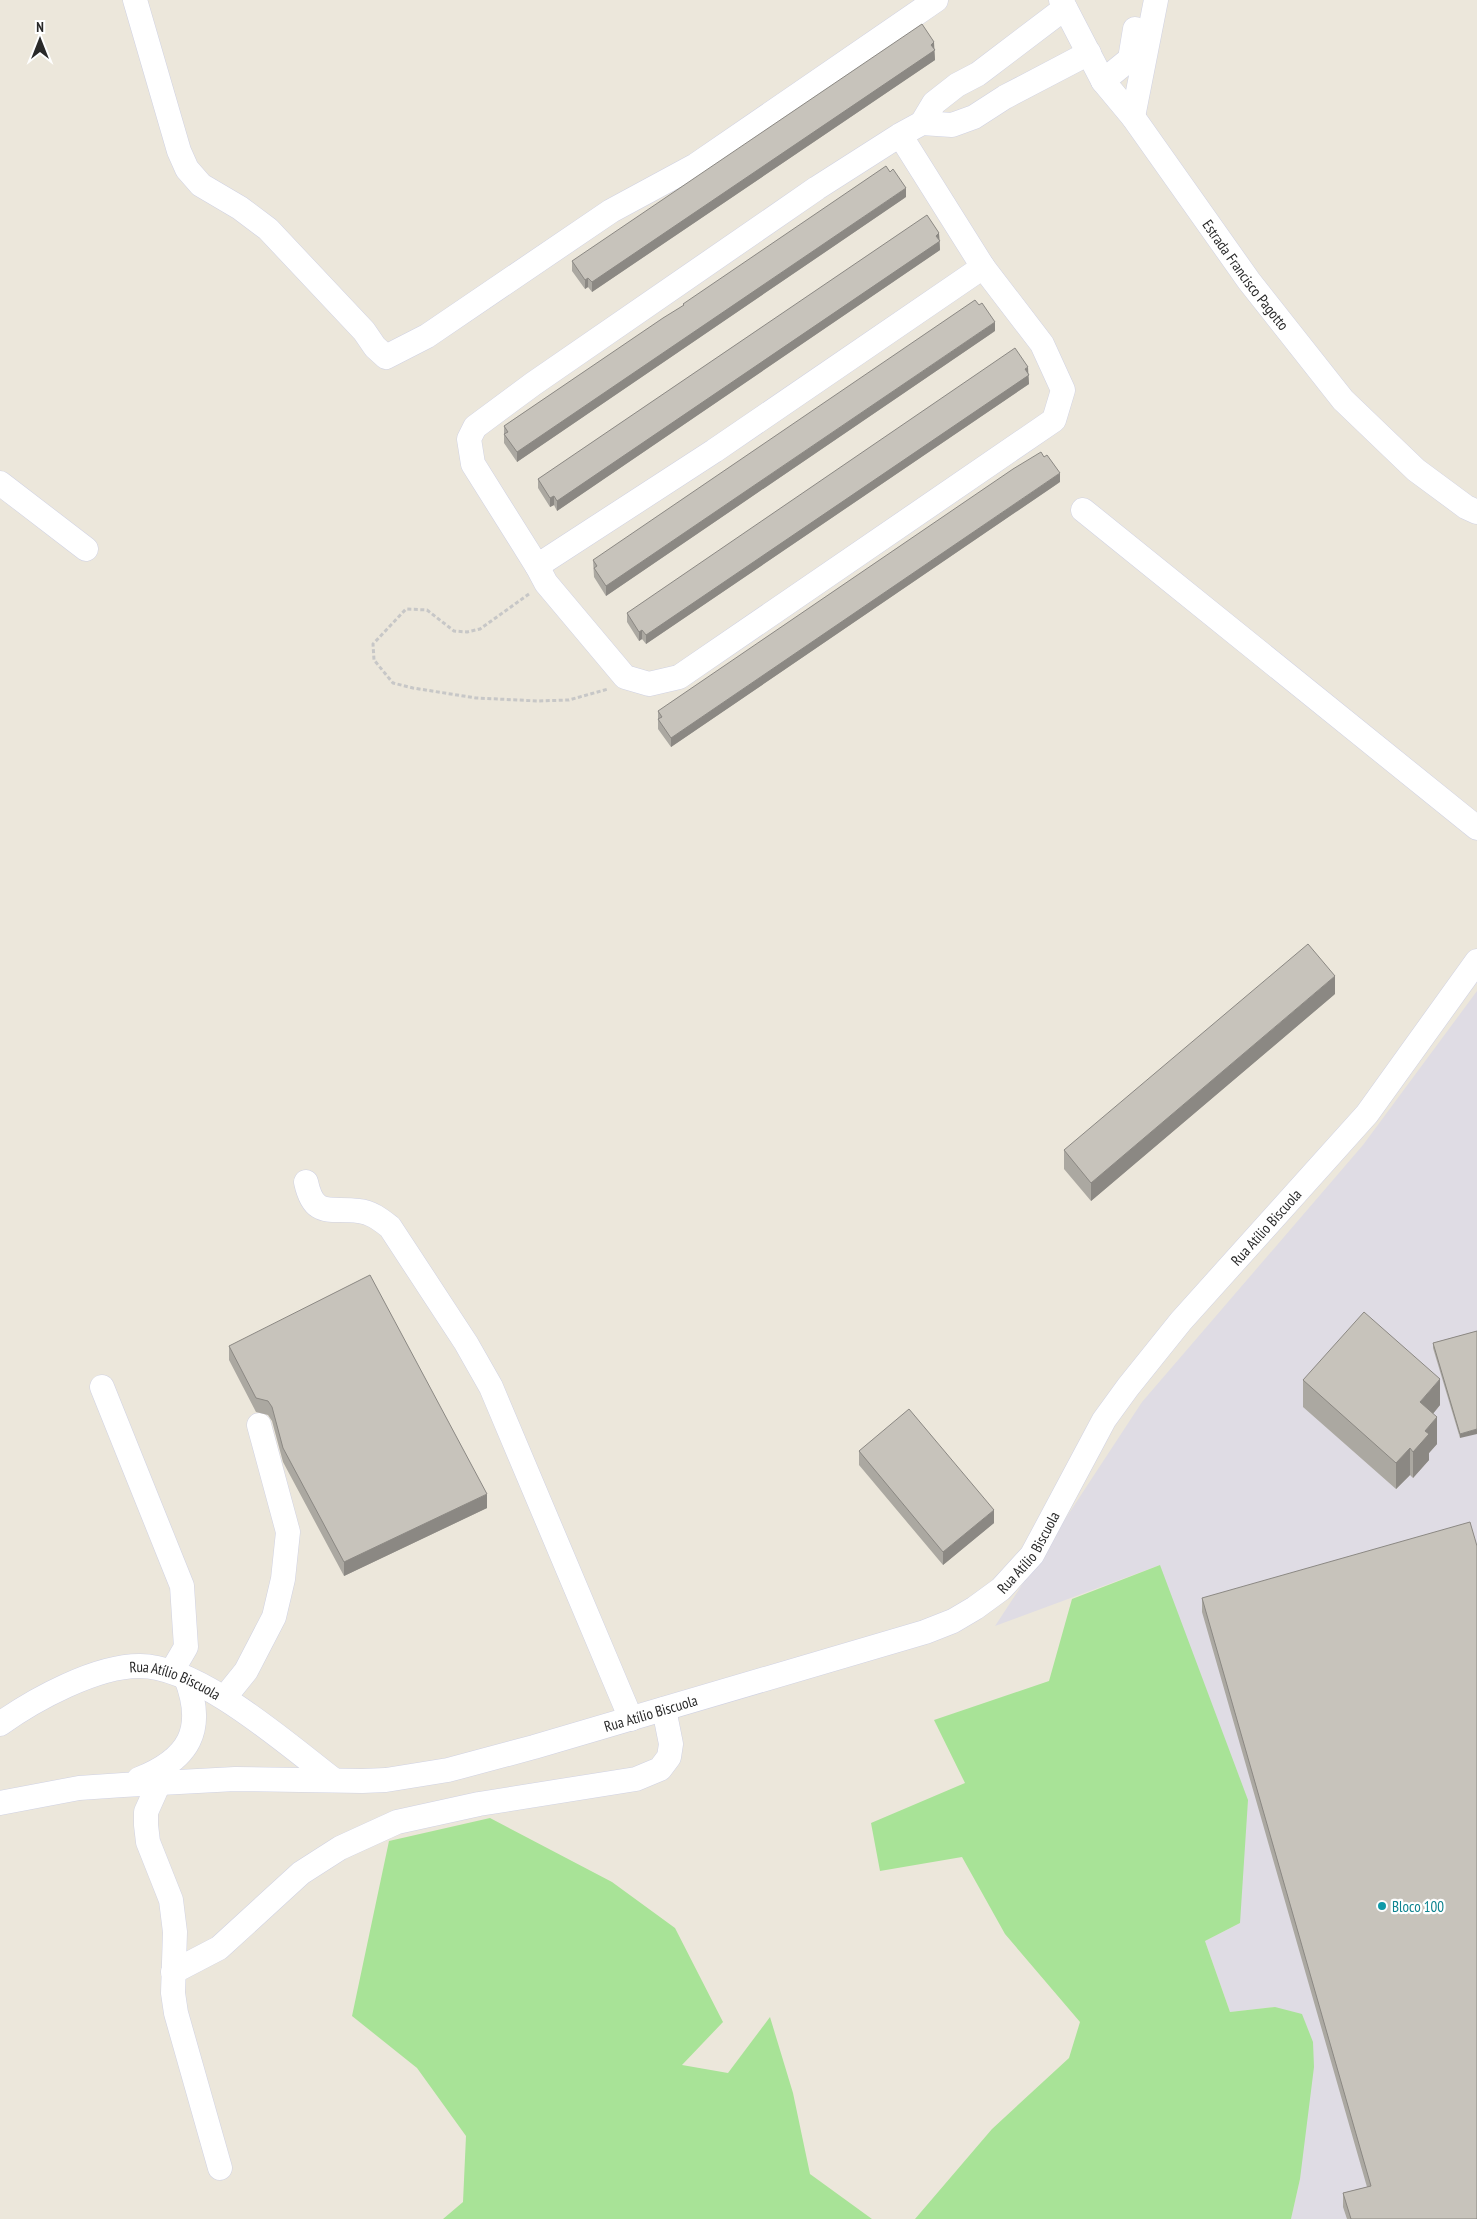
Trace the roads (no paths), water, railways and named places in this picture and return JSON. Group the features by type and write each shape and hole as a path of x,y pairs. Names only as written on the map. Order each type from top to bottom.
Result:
{"street":[{"path":"135,0 179,151 187,169 200,185 240,208 279,238 386,357 427,336 611,212 696,165 936,0"},
{"path":"1103,81 1130,59 1140,0"},
{"path":"1133,116 1156,0"},
{"path":"922,124 934,103 957,85 978,74 1063,4"},
{"name":"Estrada Francisco Pagotto","path":"1063,4 1103,81 1133,116 1249,281 1343,400 1416,470 1477,512"},
{"path":"900,135 983,267 1042,344 1063,390 1054,420 679,677 649,684 625,677 542,574 473,464 469,439 475,428 533,384 817,188 900,135 922,124 952,125 974,117 1005,97 1089,53"},
{"path":"542,574 714,451 983,267"},
{"path":"0,483 86,549"},
{"path":"1083,510 1477,828"},
{"name":"Rua Atílio Biscuola","path":"0,1803 79,1788 123,1784 235,1779 386,1780 448,1770 630,1719 925,1632 953,1621 1001,1589 1032,1555 1104,1420 1128,1387 1181,1321 1367,1114 1477,961"},
{"path":"306,1182 310,1199 320,1207 328,1210 361,1211 376,1216 390,1227 466,1343 499,1404 630,1719"},
{"path":"102,1387 182,1586 186,1647 179,1674 191,1690 194,1711 191,1735 179,1756 165,1767 123,1784"},
{"path":"225,1697 246,1671 274,1617 283,1579 288,1532 259,1425"},
{"name":"Rua Atílio Biscuola","path":"0,1724 55,1691 106,1671 140,1665 179,1674 225,1697 334,1780"},
{"path":"173,1972 219,1948 301,1873 340,1848 397,1822 479,1804 636,1779 660,1769 669,1757 671,1744 664,1709"},
{"path":"159,1782 146,1812 148,1842 171,1900 175,1932 173,1972 176,2014 220,2168"}],"place":[{"name":"Bloco 100","path":"1382,1906"}]}
